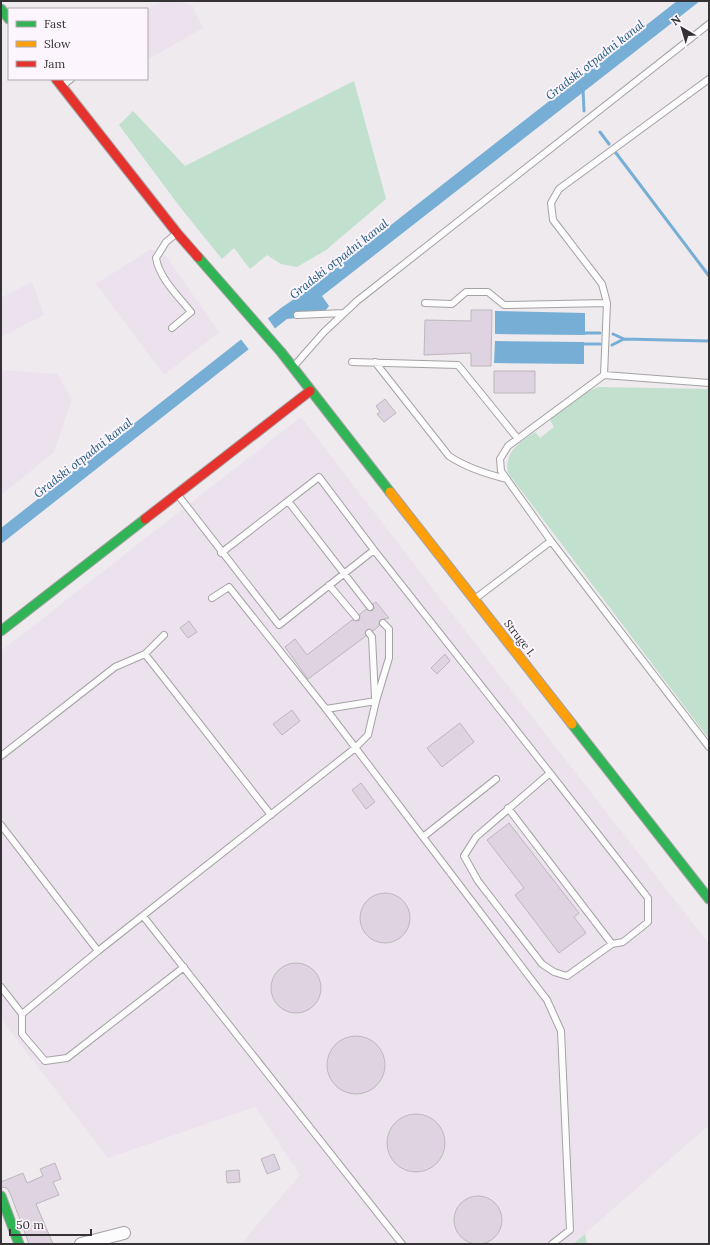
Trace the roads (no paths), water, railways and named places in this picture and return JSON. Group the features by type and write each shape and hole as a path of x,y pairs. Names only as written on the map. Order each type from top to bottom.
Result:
{"street":[{"path":"1,9 8,18"},
{"name":"Struge I.","path":"59,82 176,233 245,310 293,367 310,391 709,899"},
{"path":"1,631 310,391"},
{"path":"1,1196 19,1244"},
{"path":"81,1244 124,1233"}],"lane":[{"path":"293,367 324,332 376,286 709,24"},
{"path":"604,376 608,303 602,284 553,220 551,203 559,189 709,78"},
{"path":"172,328 191,312 161,274 157,266 156,258 166,242 176,233"},
{"path":"425,303 452,304 466,292 488,292 504,305 608,303"},
{"path":"297,315 344,313"},
{"path":"352,362 458,365 518,439"},
{"path":"375,362 449,456 460,464 486,474 507,478"},
{"path":"709,383 604,376 508,446 500,458 502,471 551,542 709,747"},
{"path":"221,553 320,477 374,550 550,773 648,898 648,922 623,942 612,944 567,976 554,972 542,964 478,881 464,856 476,837 550,773"},
{"path":"177,493 221,553 279,625 374,550"},
{"path":"288,501 343,574 370,606"},
{"path":"474,599 551,542"},
{"path":"329,585 356,617"},
{"path":"212,598 229,587 326,709 354,749 423,837 546,1000 561,1031 570,1230 552,1244"},
{"path":"22,1014 98,951 354,749 368,735 376,701 389,658 389,629 383,622"},
{"path":"369,633 372,637 376,701"},
{"path":"1,756 115,667 145,654 164,635"},
{"path":"145,654 271,815"},
{"path":"326,709 376,701"},
{"path":"423,837 496,779"},
{"path":"508,808 612,944"},
{"path":"1,825 98,951"},
{"path":"143,916 402,1244"},
{"path":"1,987 22,1014 22,1034 45,1061 67,1058 184,967"}],"water":[{"path":"677,1 700,1 322,296 329,306 325,311 298,312 297,318 287,319 1,544 1,528 281,308 313,286"},
{"path":"495,311 585,313 585,335 495,334"},
{"path":"495,341 584,342 584,364 494,363"}],"waterway":[{"path":"583,89 584,111"},
{"path":"600,132 609,144"},
{"path":"616,153 709,276"},
{"path":"585,333 600,333"},
{"path":"613,334 624,339 709,341"},
{"path":"612,345 624,339"},
{"path":"584,344 600,344"}],"water label":[{"name":"Gradski otpadni kanal","path":"595,60"},
{"name":"Gradski otpadni kanal","path":"339,259"},
{"name":"Gradski otpadni kanal","path":"83,458"}]}
